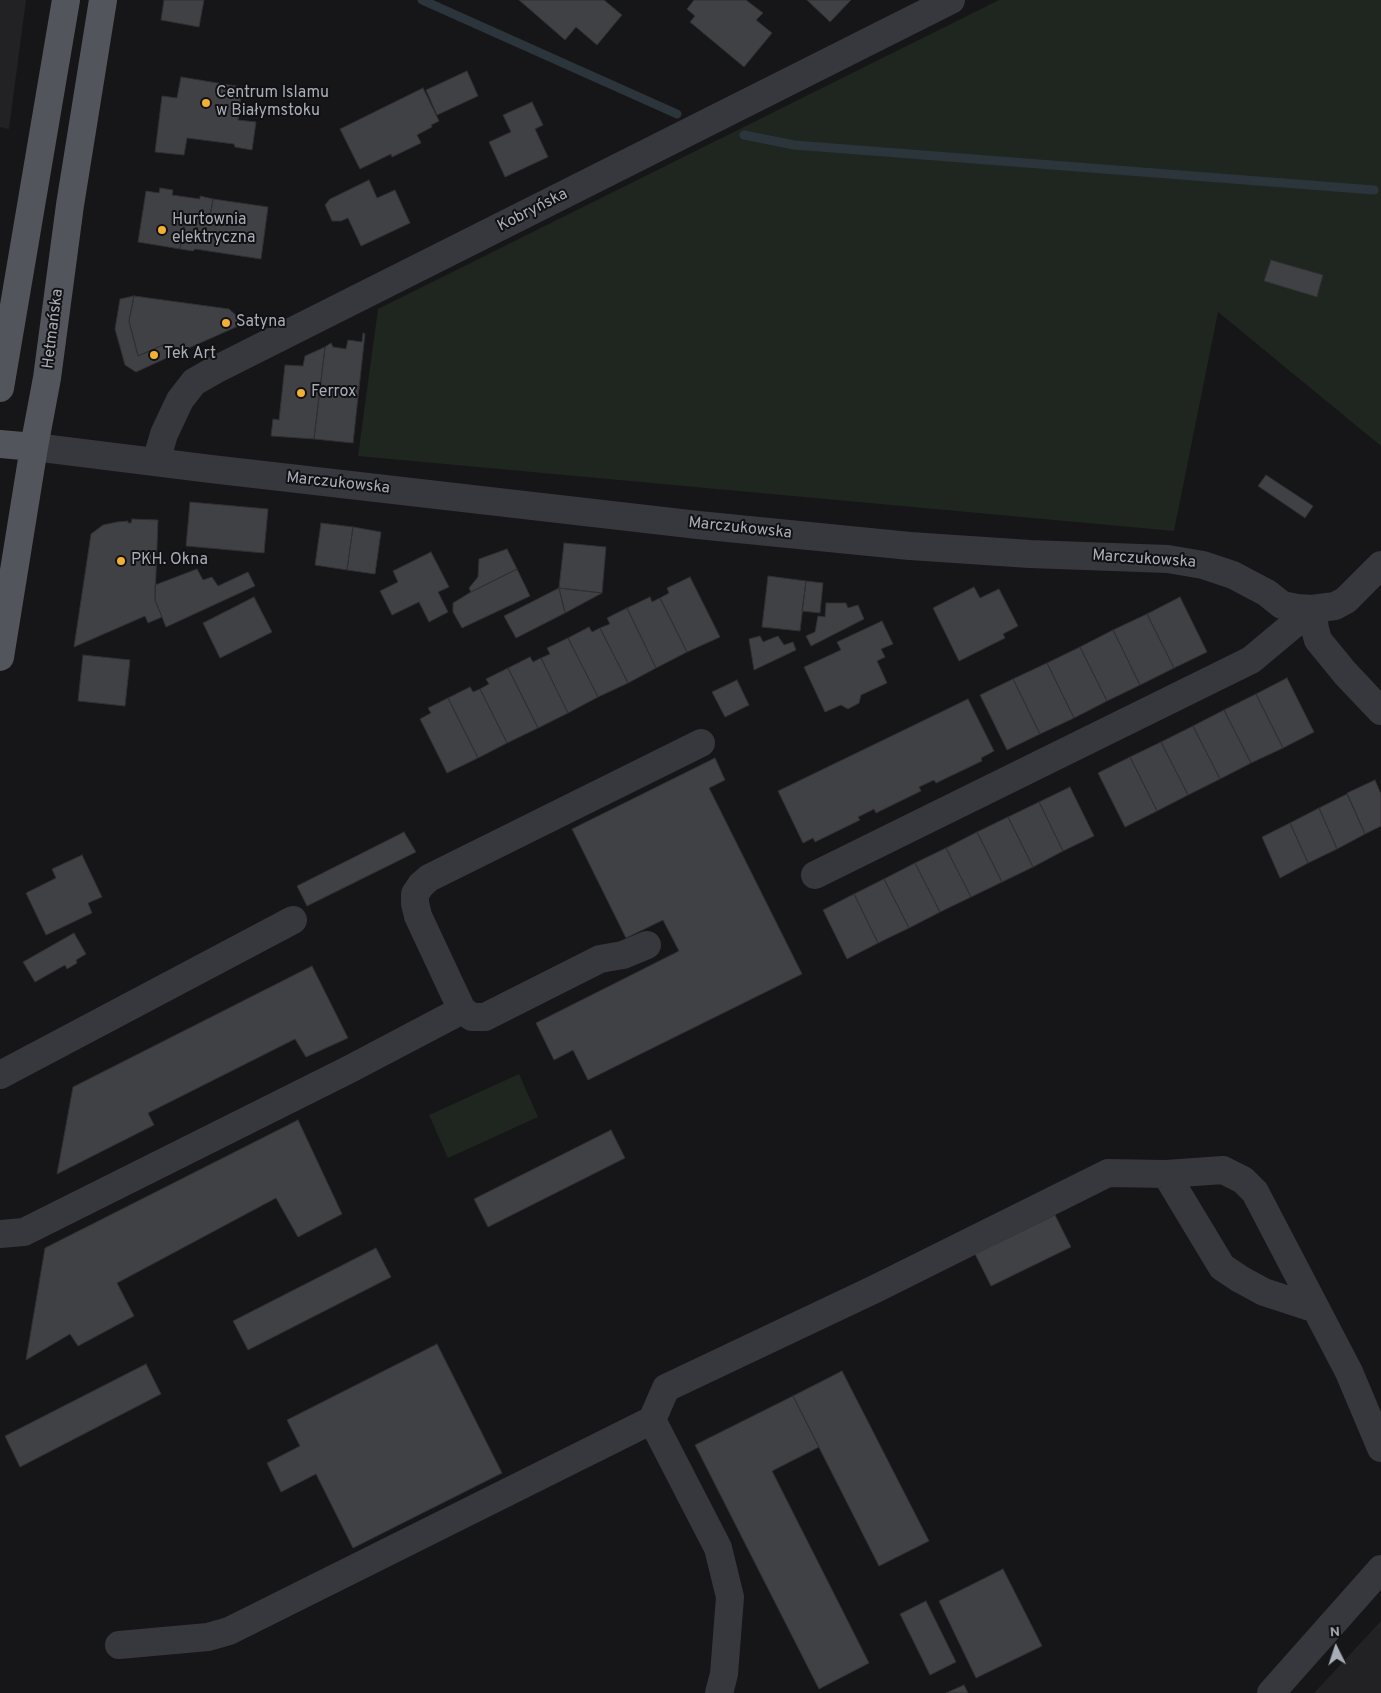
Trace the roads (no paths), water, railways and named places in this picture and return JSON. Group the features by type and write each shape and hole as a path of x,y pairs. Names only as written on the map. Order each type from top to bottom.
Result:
{"main road":[{"path":"0,388 66,0"},
{"name":"Hetmańska","path":"0,657 4,609 47,378 70,205 103,0"},
{"path":"19,272 22,278 33,287 47,287 60,279"},
{"path":"0,444 34,447"}],"street":[{"name":"Kobryńska","path":"156,462 164,434 180,400 194,382 214,370 951,0"},
{"name":"Marczukowska","path":"34,447 212,470 689,524 910,546 1030,554 1168,559 1204,564 1233,574 1267,593 1282,605 1297,608 1312,609 1335,606 1346,600 1381,565"},
{"path":"1312,609 1318,640 1345,673 1381,711"},
{"path":"815,875 1251,660 1312,609"},
{"path":"647,944 623,955 600,959 485,1017 472,1017 462,1010 418,916 415,894 420,885 429,878 701,743"},
{"path":"0,1075 293,920"},
{"path":"0,1234 24,1232 341,1074 462,1010"},
{"path":"119,1645 208,1637 229,1631 652,1420 666,1388 875,1289 1108,1173 1166,1174 1223,1170 1243,1180 1255,1192 1349,1372 1381,1448"},
{"path":"1166,1174 1222,1267 1264,1292 1316,1309"},
{"path":"652,1420 718,1548 724,1572 730,1597 724,1674 719,1693"},
{"path":"1272,1693 1381,1570"}],"waterway":[{"path":"422,0 677,114"},
{"path":"744,135 794,145 1374,190"}],"place":[{"name":"Centrum Islamu w Białymstoku","path":"206,103"},
{"name":"Hurtownia elektryczna","path":"162,230"},
{"name":"Satyna","path":"226,323"},
{"name":"Tek Art","path":"154,355"},
{"name":"Ferrox","path":"301,393"},
{"name":"PKH. Okna","path":"121,561"}]}
